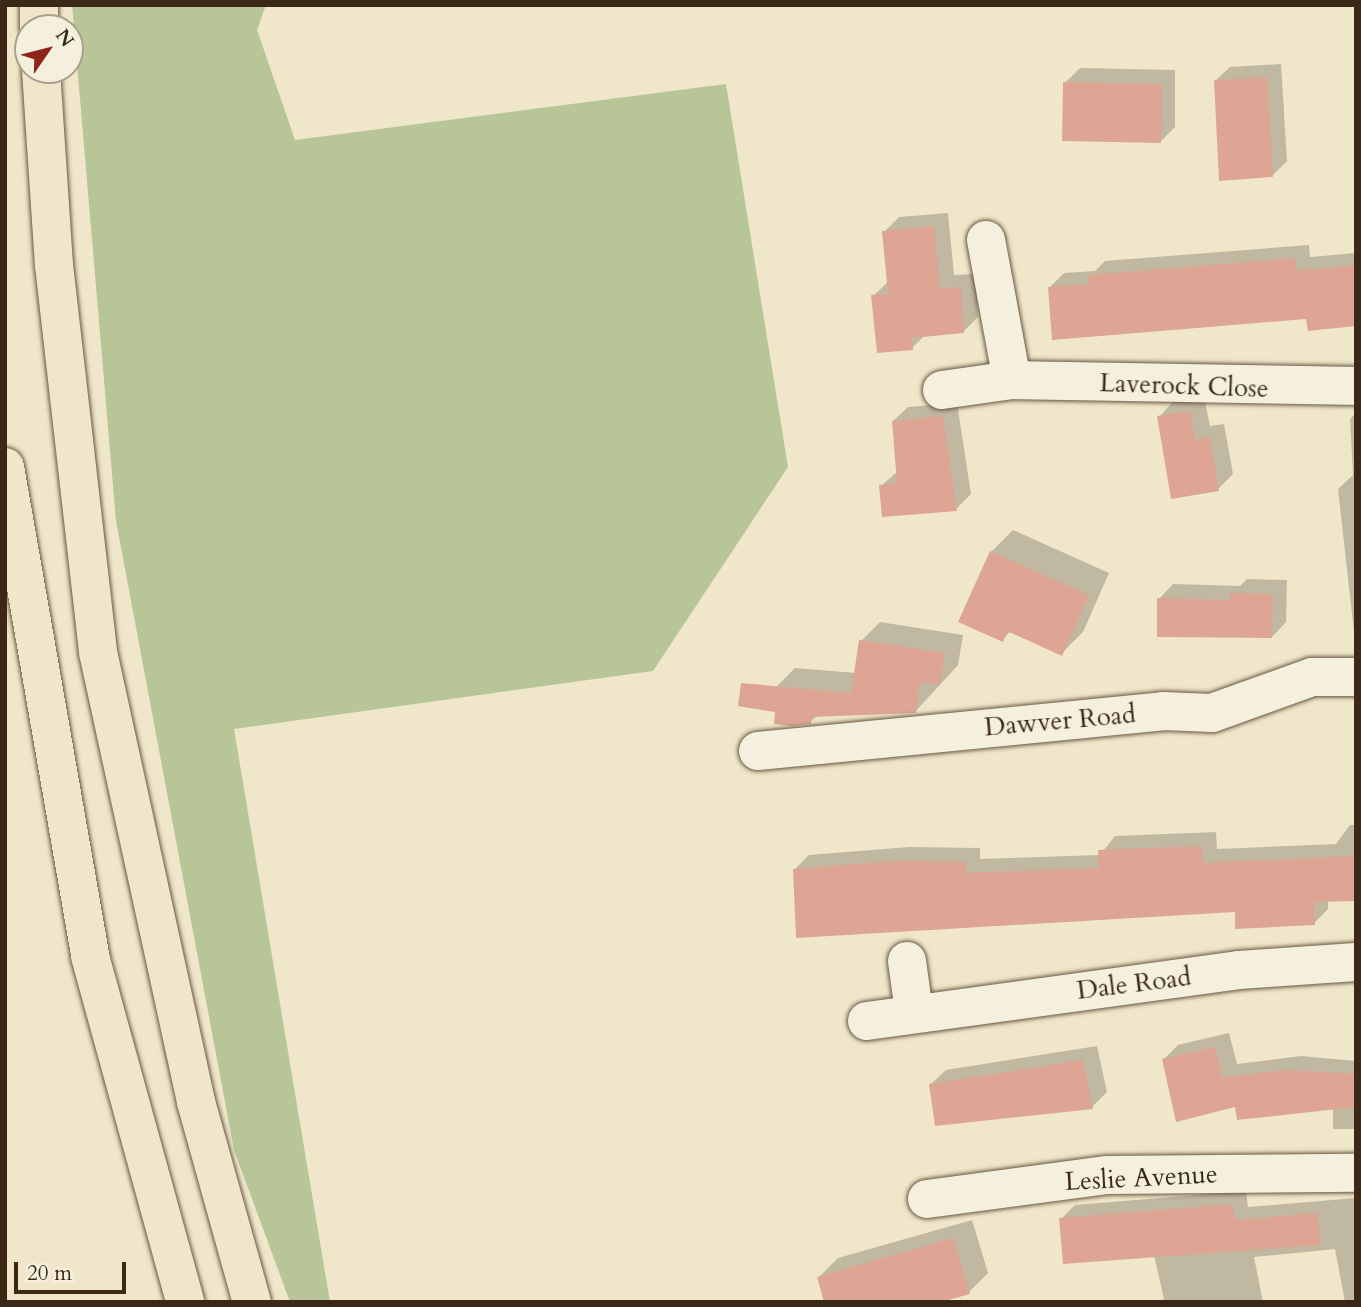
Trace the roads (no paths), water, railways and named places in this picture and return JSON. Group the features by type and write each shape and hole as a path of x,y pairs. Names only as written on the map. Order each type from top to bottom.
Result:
{"highway":[{"path":"42,84 54,265 98,652 195,1102 253,1302"},
{"path":"5,467 90,956 185,1302"}],"street":[{"path":"986,240 1012,380"},
{"name":"Laverock Close","path":"942,390 1012,380 1356,386"},
{"name":"Dawver Road","path":"758,751 1163,711 1212,713 1312,677 1356,677"},
{"path":"907,961 914,1013"},
{"name":"Dale Road","path":"867,1021 1239,970 1356,962"},
{"name":"Leslie Avenue","path":"927,1199 1107,1175 1356,1173"}]}
